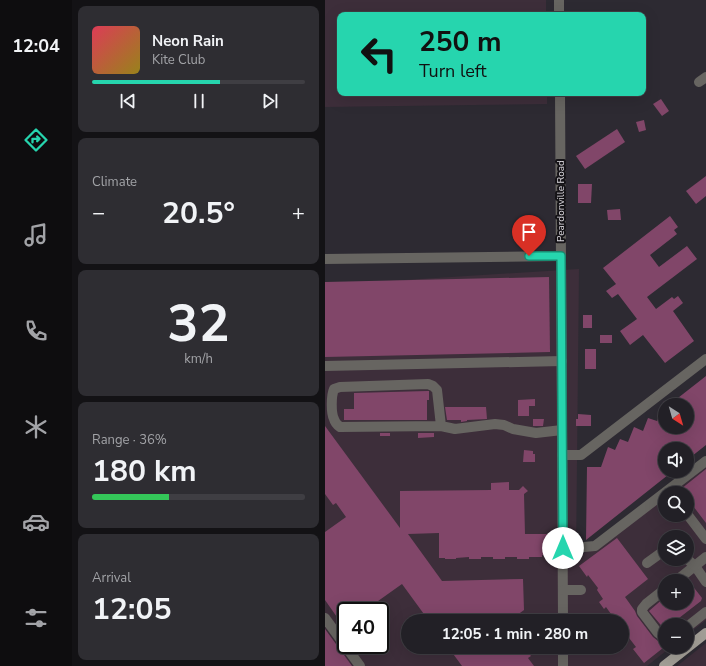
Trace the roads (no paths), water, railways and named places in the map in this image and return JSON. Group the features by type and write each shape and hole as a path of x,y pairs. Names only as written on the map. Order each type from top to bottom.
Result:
{"main road":[{"path":"694,640 706,633"},
{"path":"664,666 674,654"}],"street":[{"path":"559,0 559,12"},
{"name":"Peardonville Road","path":"560,96 563,614"},
{"path":"325,259 561,256"},
{"path":"562,455 581,455 706,359"},
{"path":"325,366 562,361"},
{"path":"441,426 437,390 428,384 339,387 334,389 332,394 333,418 336,424 340,427 441,426 455,429 495,424 536,433 562,430"},
{"path":"563,548 595,546 706,461"},
{"path":"693,522 706,539"},
{"path":"647,563 658,555"},
{"path":"685,574 706,557"},
{"path":"695,566 706,582"},
{"path":"563,590 581,590"},
{"path":"658,595 642,609 642,612 658,632"},
{"path":"694,621 706,612"},
{"path":"325,618 360,666"},
{"path":"563,654 563,666"}]}
